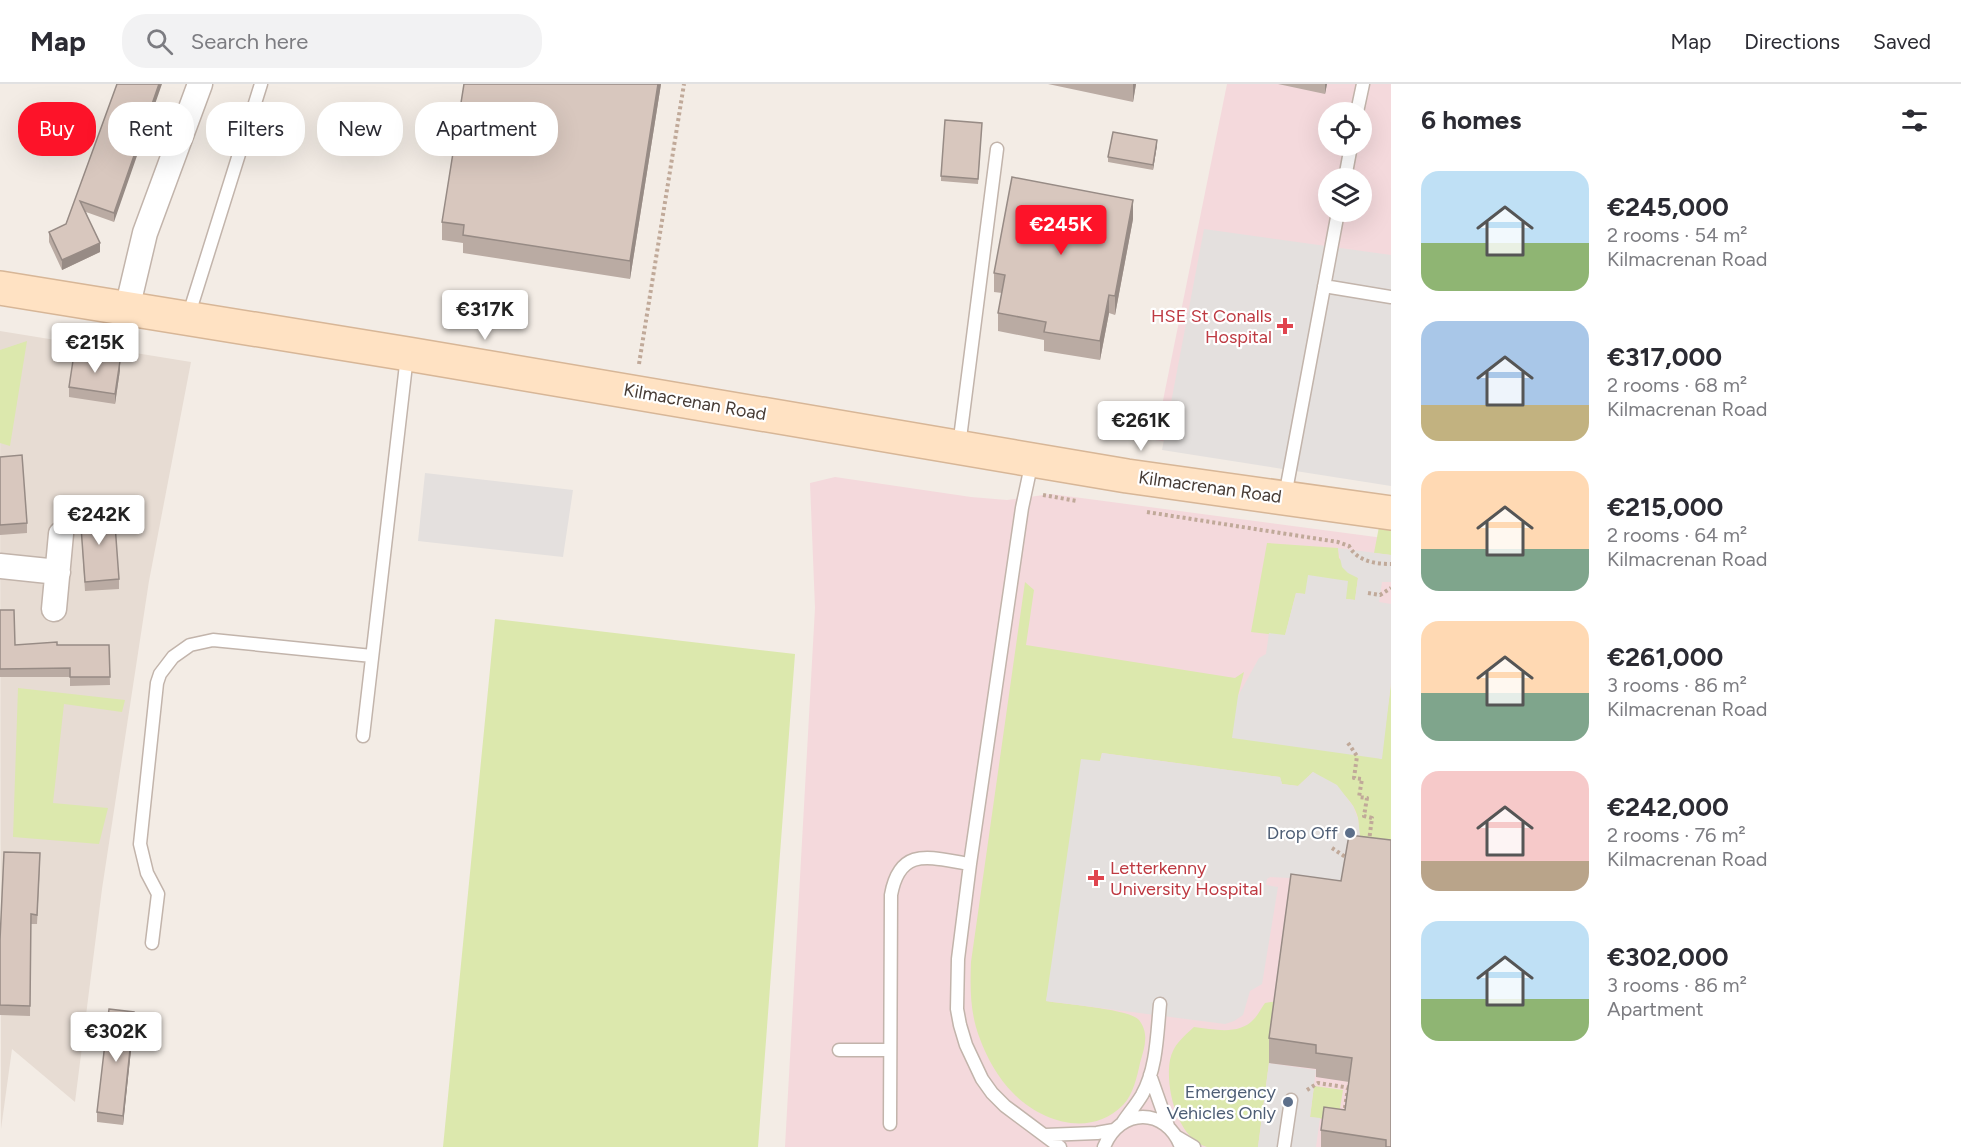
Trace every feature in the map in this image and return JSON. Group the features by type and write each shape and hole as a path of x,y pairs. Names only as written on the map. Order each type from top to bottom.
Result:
{"main road":[{"name":"Kilmacrenan Road","path":"0,288 408,354 1127,476 1391,513"}],"street":[{"path":"127,309 146,233 200,84"},
{"path":"54,609 61,534"},
{"path":"0,566 58,572"}],"lane":[{"path":"188,319 261,84"},
{"path":"1359,102 1363,84"},
{"path":"959,448 997,149"},
{"path":"1285,497 1336,222"},
{"path":"1324,286 1391,297"},
{"path":"363,736 408,354"},
{"path":"1032,460 970,864 957,976 960,1026 974,1062 992,1093 1005,1106 1060,1147"},
{"path":"152,943 158,894 147,873 140,844 152,720 160,674 173,657 190,645 213,640 372,656"},
{"path":"890,1124 891,895 896,873 912,859 921,857 970,864"},
{"path":"1104,1147 1142,1095 1150,1075 1157,1040 1160,1004"},
{"path":"839,1050 890,1050"},
{"path":"1150,1075 1168,1126 1179,1142 1194,1147"},
{"path":"1284,1147 1291,1100"},
{"path":"1045,1135 1097,1133 1142,1117 1160,1121 1168,1126"}],"path":[{"path":"634,392 684,84"},
{"path":"1026,493 1084,502"},
{"path":"1141,511 1338,542 1349,546 1354,555 1372,562 1391,564"},
{"path":"1368,593 1380,595 1391,588"},
{"path":"1348,743 1357,756 1354,778 1362,779 1359,797 1367,798 1364,816 1372,818 1367,851"},
{"path":"1332,848 1356,864"},
{"path":"1291,1100 1318,1083 1356,1089"},
{"path":"1344,1118 1348,1088"}],"shaded area":[{"name":"HSE St Conalls Hospital","path":"1227,84 1391,84 1391,477 1155,440"},
{"name":"HSE St Conalls Hospital","path":"1204,229 1391,255 1391,486 1162,450"},
{"path":"0,331 191,362 149,581 102,889 75,1102 12,1049 1,1129"},
{"path":"425,473 573,490 563,557 418,541"},
{"name":"Letterkenny University Hospital","path":"835,477 1007,500 1051,494 1391,539 1391,1147 785,1147 815,608 810,483"},
{"path":"1338,548 1391,555 1391,582 1382,582 1379,602 1391,604 1391,683 1382,759 1232,738 1238,696 1259,658 1266,654 1269,633 1285,635 1296,593 1305,594 1308,575 1348,581 1346,599 1355,600 1358,578 1342,567"},
{"path":"1102,753 1280,777 1282,784 1298,786 1313,772 1337,785 1353,806 1358,819 1360,835 1358,847 1343,878 1329,887 1300,894 1290,878 1270,877 1267,879 1266,885 1278,887 1262,984 1250,991 1243,1015 1234,1021 1225,1024 1046,1001 1081,759 1100,761"},
{"name":"Emergency Vehicles Only","path":"1269,1063 1316,1070 1310,1117 1320,1118 1316,1147 1258,1147"}],"green space":[{"path":"27,341 10,446 0,443 0,350"},
{"path":"1382,511 1391,513 1391,555 1374,553"},
{"path":"1267,543 1338,548 1339,558 1358,578 1355,600 1296,593 1285,636 1251,632"},
{"path":"1025,582 1034,590 1026,645 1235,678 1244,672 1238,696 1381,759 1391,683 1391,865 1354,860 1358,828 1355,810 1340,791 1313,772 1298,786 1282,784 1280,777 1102,753 1046,1001 1110,1010 1133,1016 1142,1025 1145,1041 1136,1080 1123,1105 1110,1115 1096,1121 1082,1123 1066,1122 1038,1112 1024,1103 1002,1081 983,1046 974,1020 971,1001 971,962"},
{"path":"495,619 795,654 758,1147 443,1147"},
{"path":"18,688 125,700 122,712 64,704 53,803 108,808 99,844 13,837"},
{"path":"1277,1001 1258,1147 1207,1147 1197,1142 1181,1123 1175,1110 1169,1084 1170,1060 1173,1050 1194,1027 1217,1030 1241,1028 1254,1019 1265,1003"},
{"path":"1314,1086 1343,1090 1338,1121 1310,1117"}],"building":[{"path":"117,84 159,84 153,102 110,102"},
{"path":"464,84 658,84 630,261 463,235 464,225 442,222 453,156 558,156 558,102 461,102"},
{"path":"108,109 108,156 134,156 114,213 80,201 100,243 62,260 49,232 66,224 91,156 96,156 96,142"},
{"path":"945,120 982,123 978,179 941,176"},
{"path":"1113,132 1157,140 1153,165 1108,157"},
{"path":"1012,177 1133,200 1115,296 1109,295 1100,341 1044,332 1046,322 998,313 1005,275 994,273"},
{"path":"74,354 120,361 115,394 69,387"},
{"path":"22,455 27,523 0,525 0,457"},
{"path":"114,511 119,579 85,582 80,513"},
{"path":"0,610 14,610 15,645 57,642 57,645 109,645 110,677 70,677 70,668 0,669"},
{"name":"Letterkenny University Hospital","path":"1349,835 1391,840 1391,1147 1386,1147 1386,1140 1321,1130 1324,1107 1345,1110 1352,1058 1316,1053 1316,1045 1269,1038 1291,874 1341,881"},
{"path":"4,852 40,853 37,915 31,914 30,1006 0,1005"},
{"path":"109,1009 134,1012 123,1116 97,1112"}],"place":[{"name":"HSE St Conalls Hospital","path":"1285,326"},
{"name":"Drop Off","path":"1350,833"},
{"name":"Letterkenny University Hospital","path":"1096,878"},
{"name":"Emergency Vehicles Only","path":"1288,1102"}]}
